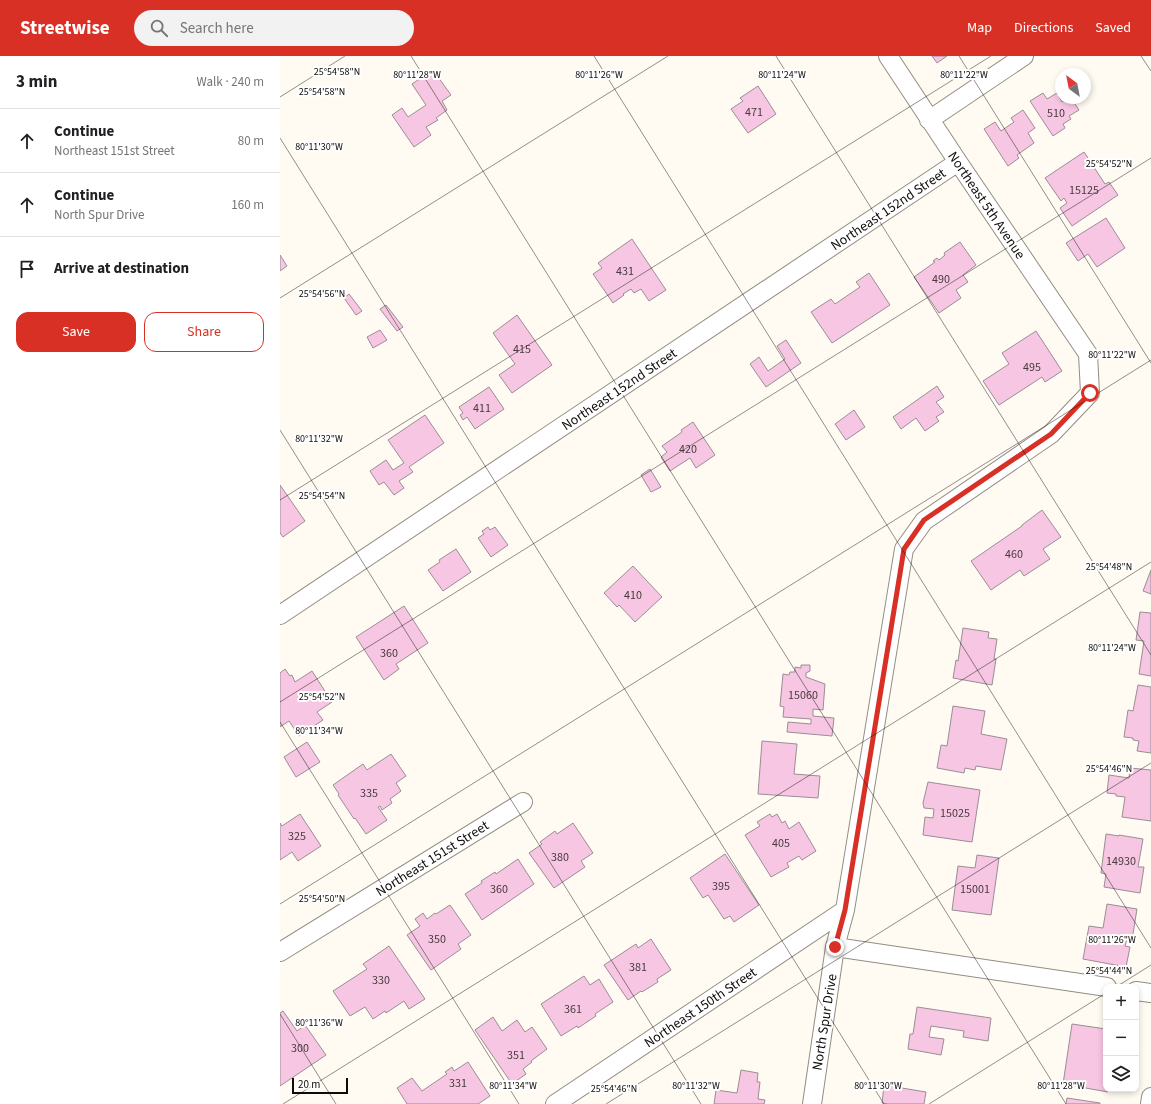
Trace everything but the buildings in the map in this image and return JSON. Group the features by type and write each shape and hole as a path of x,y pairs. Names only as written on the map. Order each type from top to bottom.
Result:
{"street":[{"name":"Northeast 5th Avenue","path":"888,56 1088,354 1090,393 1051,434 924,520"},
{"path":"930,120 1024,56"},
{"name":"Northeast 152nd Street","path":"280,615 958,162"},
{"name":"North Spur Drive","path":"812,1104 835,947 845,910 904,549 924,520"},
{"name":"Northeast 151st Street","path":"280,952 523,802"},
{"name":"Northeast 150th Street","path":"555,1104 845,910"},
{"path":"835,947 1103,986"},
{"path":"1139,991 1151,993"},
{"path":"1150,1104 1151,1097"}],"route":[{"path":"835,947 845,910 904,549 924,520 1051,434 1090,393"}]}
